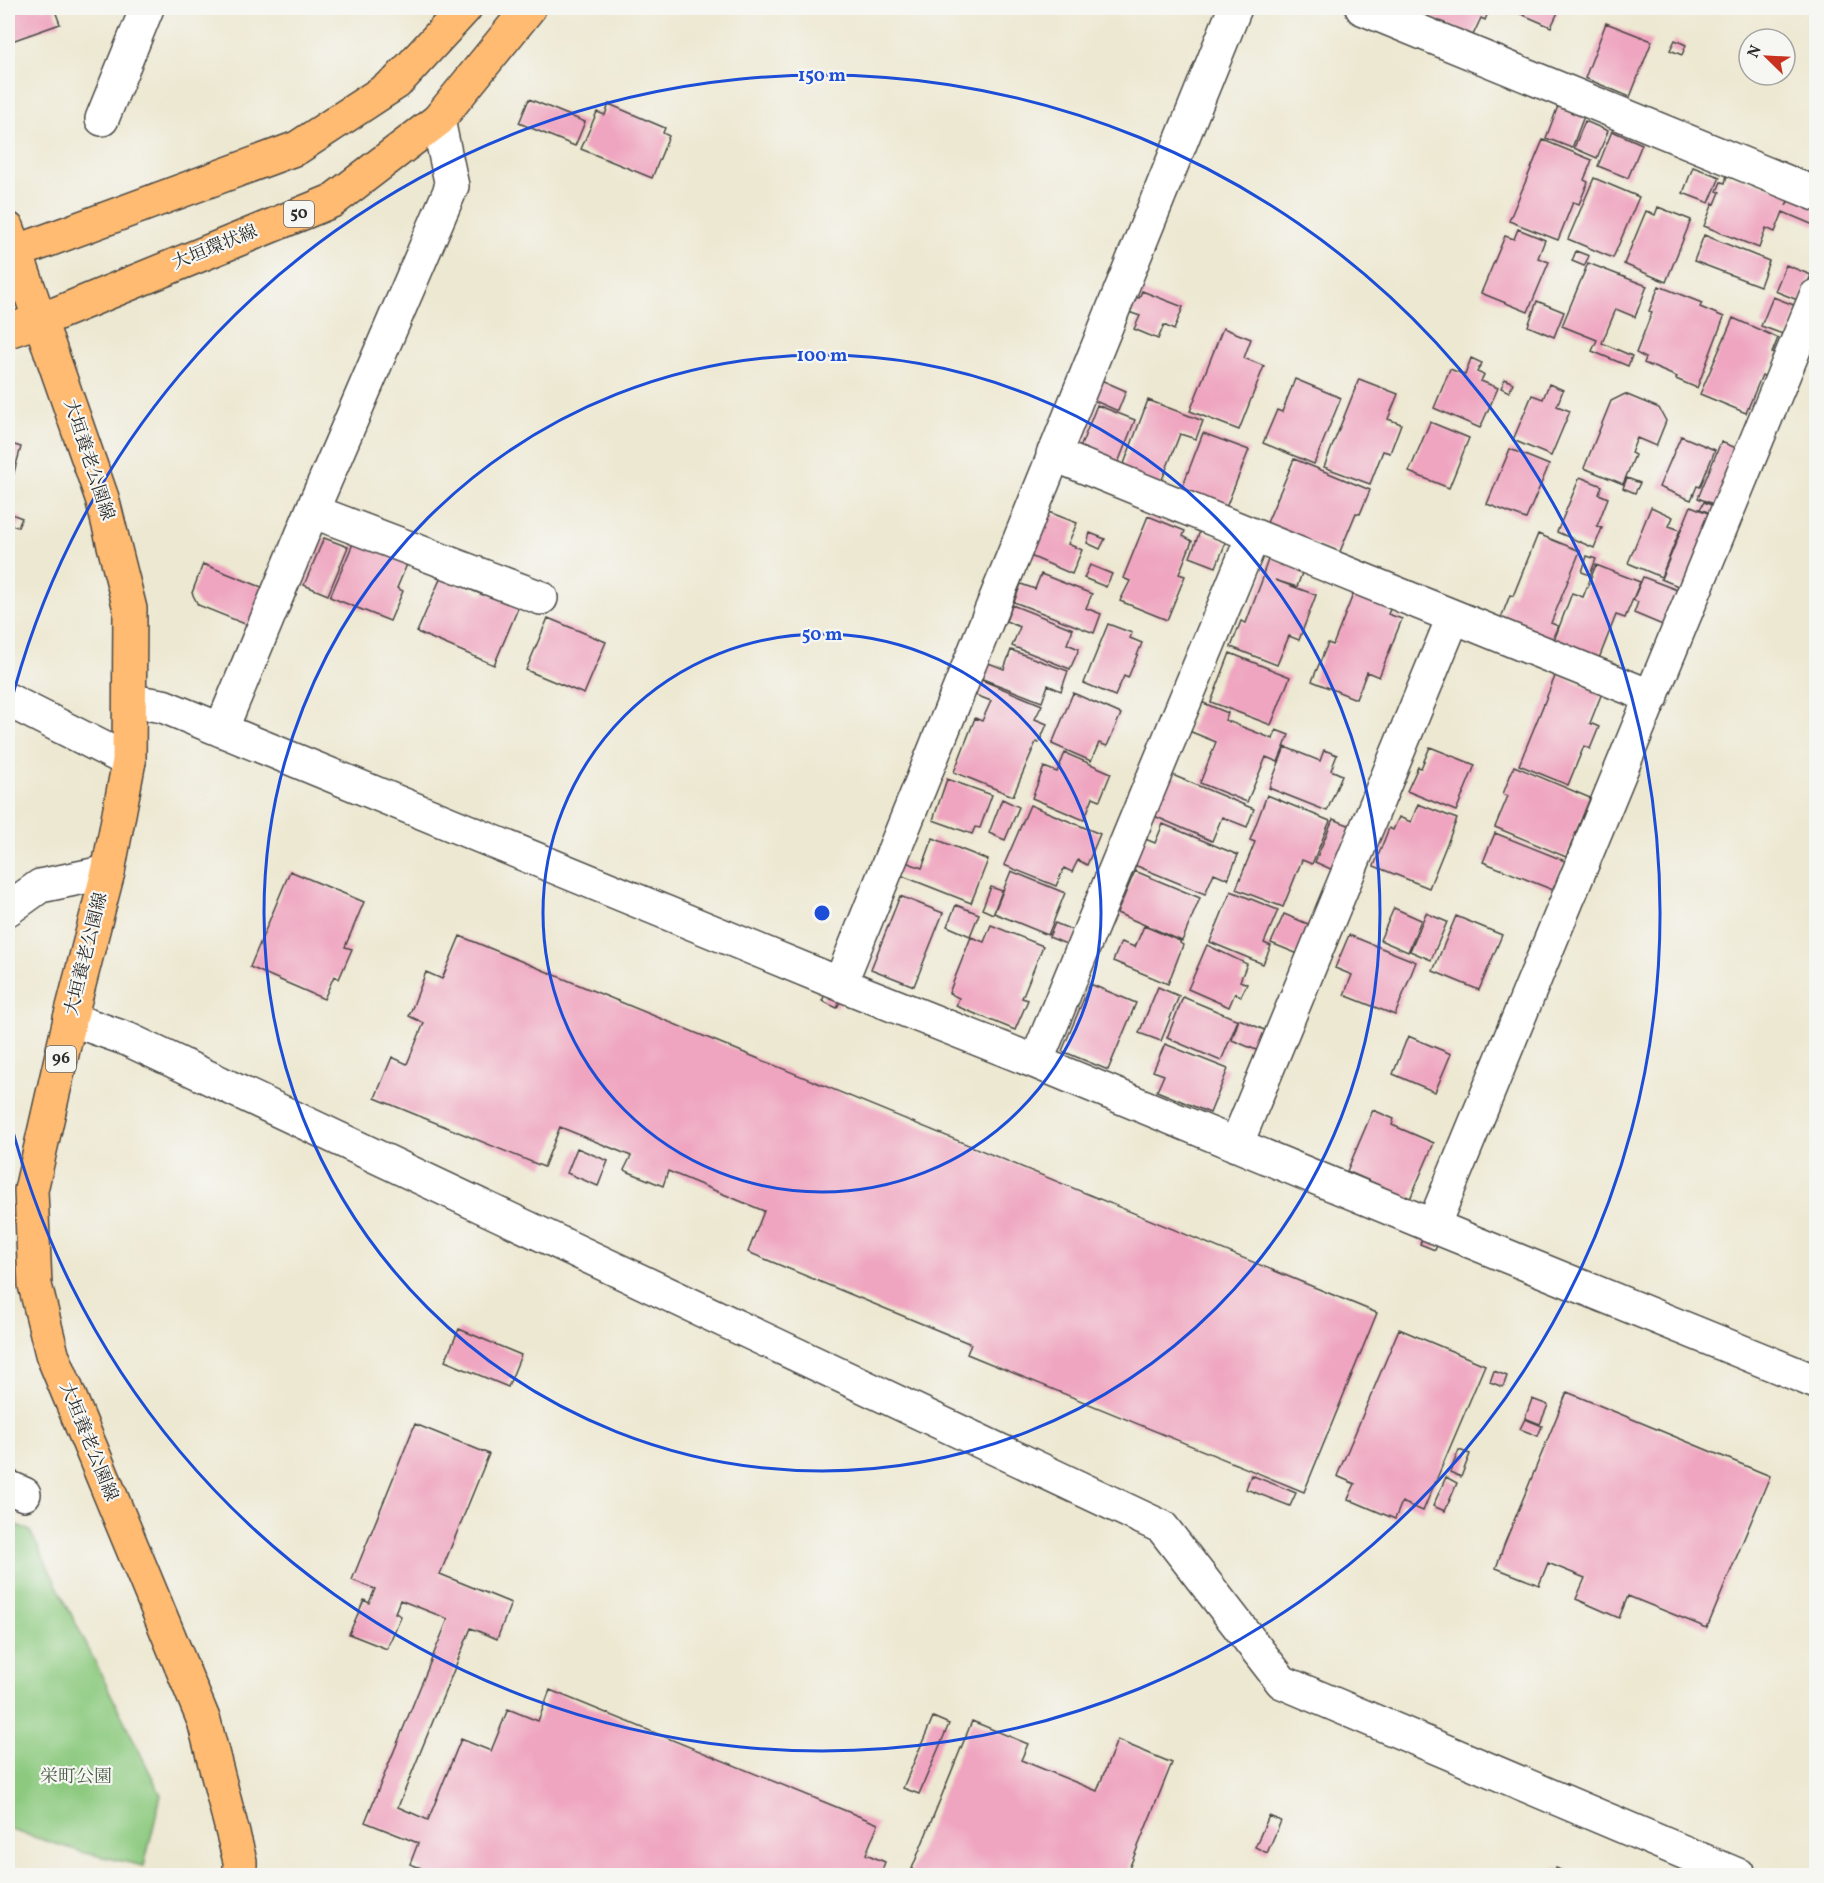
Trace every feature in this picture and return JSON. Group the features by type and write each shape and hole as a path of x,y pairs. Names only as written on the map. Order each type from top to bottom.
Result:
{"main road":[{"path":"10,245 297,148 396,83 465,8"},
{"name":"大垣環状線","path":"8,331 41,320 332,201 438,120 529,8"},
{"name":"大垣養老公園線","path":"10,245 41,320 102,498 130,609 129,760 108,872 70,1019 31,1190 35,1285 52,1354 204,1721 240,1861 240,1875"}],"street":[{"path":"102,119 147,8"},
{"path":"840,984 1234,8"},
{"path":"1362,8 1816,194"},
{"path":"221,730 312,511 452,186 438,120"},
{"path":"1433,1226 1816,296"},
{"path":"1053,454 1652,698"},
{"path":"312,511 541,598"},
{"path":"1036,1062 1252,536"},
{"path":"1236,1145 1453,618"},
{"path":"8,700 129,760"},
{"path":"130,701 163,706 1816,1382"},
{"path":"8,909 40,886 108,872"},
{"path":"70,1019 127,1039 1162,1527 1282,1682 1740,1875"}],"green space":[{"name":"栄町公園","path":"8,1521 30,1531 161,1795 144,1866 85,1853 8,1829"}],"building":[{"path":"8,8 54,8 60,24 9,42"},
{"path":"1420,8 1490,8 1485,20 1481,18 1473,35 1418,13"},
{"path":"1521,8 1560,8 1551,27 1519,13"},
{"path":"1606,23 1652,41 1630,97 1585,78"},
{"path":"1675,40 1686,45 1682,55 1670,50"},
{"path":"529,99 585,122 575,146 519,123"},
{"path":"609,104 665,128 663,133 669,136 652,178 581,149 597,112 605,115"},
{"path":"1558,106 1584,116 1572,148 1546,138"},
{"path":"1585,121 1608,131 1597,158 1574,148"},
{"path":"1612,131 1642,144 1628,178 1598,166"},
{"path":"1543,140 1592,160 1584,180 1588,182 1579,204 1573,202 1558,240 1509,221"},
{"path":"1693,167 1720,177 1709,203 1683,193"},
{"path":"1727,175 1791,192 1786,206 1792,193 1816,203 1816,226 1783,212 1775,232 1766,228 1759,248 1704,226 1720,192 1717,191 1721,182 1725,183"},
{"path":"1594,178 1639,197 1613,258 1568,239"},
{"path":"1658,207 1691,220 1666,282 1624,264 1646,211 1655,215"},
{"path":"1518,229 1545,240 1538,258 1549,262 1528,312 1481,293 1505,236 1514,239"},
{"path":"1704,235 1769,261 1760,286 1694,261"},
{"path":"1576,251 1589,256 1584,266 1572,261"},
{"path":"1588,263 1647,286 1635,317 1616,309 1602,343 1632,356 1628,366 1592,351 1597,340 1562,326"},
{"path":"1786,265 1811,275 1800,301 1775,291"},
{"path":"1659,286 1702,303 1700,307 1724,317 1697,388 1644,363 1646,358 1636,353 1652,312 1649,311"},
{"path":"1142,291 1183,307 1174,330 1164,325 1158,339 1134,329 1140,316 1123,310 1129,295 1139,298"},
{"path":"1773,297 1799,307 1788,336 1761,326"},
{"path":"1537,301 1564,312 1554,337 1528,326"},
{"path":"1733,318 1778,338 1772,353 1776,354 1766,377 1762,375 1746,413 1700,394"},
{"path":"1223,328 1251,339 1244,358 1264,366 1239,430 1190,411"},
{"path":"1471,358 1482,363 1477,372 1484,375 1481,381 1498,388 1480,428 1434,408 1450,369 1465,375"},
{"path":"1295,379 1341,398 1314,464 1263,443 1277,410 1282,412"},
{"path":"1359,379 1398,394 1388,419 1401,424 1390,453 1383,451 1370,484 1324,467"},
{"path":"1505,379 1513,383 1509,392 1501,388"},
{"path":"1101,380 1126,391 1118,411 1093,400"},
{"path":"1549,384 1563,390 1557,406 1570,411 1551,456 1513,440 1532,395 1543,399"},
{"path":"1625,394 1659,408 1666,421 1656,446 1637,438 1631,453 1635,455 1623,484 1584,468 1611,401"},
{"path":"1148,400 1203,421 1196,439 1180,434 1160,485 1122,469"},
{"path":"1097,405 1135,420 1116,468 1078,453"},
{"path":"1430,422 1469,438 1449,488 1409,472"},
{"path":"1203,433 1249,450 1225,510 1180,493"},
{"path":"1681,436 1715,450 1700,487 1697,486 1691,500 1659,487"},
{"path":"1721,442 1744,451 1721,507 1698,498"},
{"path":"8,443 21,447 8,494"},
{"path":"1510,449 1549,465 1526,519 1487,504"},
{"path":"1294,459 1370,490 1360,514 1356,513 1339,554 1266,525"},
{"path":"1580,477 1602,486 1599,494 1608,498 1597,526 1602,528 1594,548 1557,532"},
{"path":"1627,478 1640,483 1635,493 1623,488"},
{"path":"1704,502 1716,507 1713,514 1700,509"},
{"path":"1691,506 1720,518 1690,591 1661,579"},
{"path":"1651,507 1673,517 1669,526 1680,530 1661,577 1628,563"},
{"path":"1046,511 1077,523 1068,544 1082,550 1072,574 1028,555"},
{"path":"9,513 22,518 18,527 8,524"},
{"path":"1148,516 1185,531 1183,536 1192,541 1179,574 1185,576 1167,620 1120,601 1130,581 1123,578"},
{"path":"1200,531 1226,542 1216,567 1190,557"},
{"path":"1090,533 1105,539 1100,549 1087,543"},
{"path":"1538,534 1580,551 1551,623 1558,626 1550,644 1499,623 1510,595 1513,596"},
{"path":"324,538 348,547 328,595 304,585"},
{"path":"355,539 408,562 397,588 403,591 390,621 330,597"},
{"path":"1587,556 1596,559 1590,575 1582,572"},
{"path":"1269,557 1303,570 1297,587 1275,580 1316,595 1299,640 1289,636 1277,665 1231,647 1241,621 1246,623"},
{"path":"203,564 264,588 250,626 198,605 192,593"},
{"path":"1090,565 1112,574 1106,587 1084,578"},
{"path":"1596,565 1640,582 1625,618 1616,615 1598,661 1553,643 1572,593 1583,597"},
{"path":"1041,574 1092,594 1086,608 1101,614 1094,633 1014,602 1021,584 1035,589"},
{"path":"441,577 483,595 485,591 519,606 494,665 417,632"},
{"path":"1643,577 1685,593 1672,629 1634,613 1638,602 1633,600"},
{"path":"1354,592 1391,607 1388,614 1402,619 1379,677 1367,672 1356,699 1312,681 1328,643 1333,645"},
{"path":"1012,605 1073,629 1067,644 1079,649 1070,669 1012,646 1020,627 1006,621"},
{"path":"548,618 606,642 584,694 526,670"},
{"path":"1108,624 1132,633 1130,638 1142,643 1128,678 1124,676 1115,696 1084,683"},
{"path":"1011,650 1068,671 1061,691 1048,685 1042,702 980,678 986,662 1004,669"},
{"path":"1230,653 1290,677 1271,725 1211,702"},
{"path":"1556,674 1602,693 1590,723 1599,727 1590,749 1584,746 1568,785 1519,765"},
{"path":"979,679 1042,705 1035,719 1047,724 1039,743 1036,742 1013,796 954,772 975,718 982,721 991,701 973,694"},
{"path":"1073,693 1121,714 1107,746 1099,743 1091,761 1052,744"},
{"path":"1201,702 1228,713 1225,720 1273,739 1276,730 1289,735 1278,762 1266,757 1247,802 1200,783 1216,742 1189,731"},
{"path":"1285,747 1320,761 1324,750 1337,755 1331,770 1342,775 1327,811 1269,788"},
{"path":"1430,747 1475,765 1456,811 1407,791"},
{"path":"1065,753 1111,773 1100,800 1093,797 1084,820 1032,798 1044,767 1057,772"},
{"path":"1514,766 1590,798 1566,857 1495,827 1508,796 1503,794"},
{"path":"1170,774 1254,809 1247,827 1222,817 1212,841 1152,815"},
{"path":"947,779 992,795 980,828 975,827 972,834 933,820"},
{"path":"1267,795 1330,821 1312,864 1302,860 1283,907 1236,889 1255,842 1250,840"},
{"path":"1002,799 1019,807 1005,840 989,833"},
{"path":"1418,804 1457,819 1429,888 1374,866 1389,828 1393,830 1399,817 1411,822"},
{"path":"1030,805 1100,834 1087,865 1078,860 1072,872 1064,868 1056,886 1004,865"},
{"path":"1333,819 1351,826 1333,870 1315,862"},
{"path":"1163,824 1238,855 1228,879 1214,873 1205,894 1132,864 1143,838 1155,843"},
{"path":"1495,833 1565,861 1553,890 1483,862"},
{"path":"933,838 988,860 971,903 895,873 900,860 922,868"},
{"path":"290,871 364,902 345,947 352,949 339,979 334,976 324,999 250,967"},
{"path":"1011,871 1065,893 1048,935 994,913"},
{"path":"1135,871 1200,898 1182,941 1117,913"},
{"path":"991,887 1002,891 993,914 982,909"},
{"path":"1231,891 1278,910 1264,943 1271,946 1263,964 1210,942"},
{"path":"900,896 943,913 914,986 871,969"},
{"path":"956,905 979,914 970,936 947,926"},
{"path":"1394,908 1421,920 1408,952 1380,940"},
{"path":"1426,913 1447,922 1431,960 1410,951"},
{"path":"1284,914 1315,927 1303,956 1271,943"},
{"path":"1456,916 1502,935 1479,990 1433,971"},
{"path":"1055,923 1077,932 1071,946 1049,937"},
{"path":"991,925 1043,946 1022,998 1028,1000 1015,1030 956,1006 959,998 949,993 971,937 984,942"},
{"path":"1144,926 1180,941 1183,945 1168,984 1113,961 1121,942 1135,947"},
{"path":"1349,935 1416,962 1395,1015 1344,995 1352,975 1335,968"},
{"path":"460,936 1377,1313 1304,1492 967,1354 971,1344 748,1252 764,1211 668,1171 663,1186 624,1170 631,1156 560,1127 544,1167 375,1098 392,1057 407,1064 424,1023 409,1016 426,972 442,979"},
{"path":"1207,945 1247,964 1240,981 1247,984 1241,996 1235,993 1229,1007 1188,989"},
{"path":"1090,984 1136,1003 1108,1070 1062,1051"},
{"path":"1158,987 1179,996 1161,1041 1139,1033"},
{"path":"827,990 842,997 837,1008 822,1001"},
{"path":"1183,997 1238,1020 1221,1061 1167,1038"},
{"path":"1239,1019 1269,1032 1261,1052 1232,1040"},
{"path":"1408,1036 1451,1054 1435,1092 1393,1074"},
{"path":"1165,1044 1228,1069 1210,1113 1157,1091 1164,1075 1153,1071"},
{"path":"1373,1110 1394,1119 1392,1125 1434,1143 1410,1199 1347,1171"},
{"path":"577,1148 608,1161 598,1186 567,1173"},
{"path":"1423,1237 1438,1243 1435,1250 1420,1244"},
{"path":"459,1329 521,1355 508,1387 445,1361"},
{"path":"1399,1329 1485,1365 1423,1511 1402,1502 1395,1519 1348,1499 1355,1484 1337,1476"},
{"path":"1494,1371 1507,1376 1503,1387 1490,1382"},
{"path":"1567,1392 1770,1476 1707,1628 1628,1596 1619,1618 1576,1599 1585,1578 1548,1563 1539,1585 1496,1568"},
{"path":"1532,1399 1548,1405 1540,1424 1525,1418"},
{"path":"1525,1419 1542,1426 1538,1436 1520,1429"},
{"path":"415,1424 489,1454 440,1574 511,1603 497,1639 471,1628 398,1807 428,1820 461,1739 491,1751 508,1709 538,1721 550,1690 878,1824 866,1854 885,1862 880,1876 418,1876 421,1868 410,1864 418,1843 365,1822 448,1619 400,1600 395,1613 401,1616 387,1649 349,1634 364,1600 369,1603 375,1589 352,1580"},
{"path":"1459,1450 1470,1454 1461,1477 1450,1472"},
{"path":"1251,1475 1296,1493 1290,1506 1246,1489"},
{"path":"1446,1477 1457,1483 1445,1511 1433,1506"},
{"path":"933,1717 949,1724 919,1794 903,1788"},
{"path":"972,1721 1028,1744 1021,1760 1097,1791 1117,1740 1172,1763 1126,1876 909,1876"},
{"path":"1269,1816 1281,1821 1267,1853 1255,1847"},
{"path":"1555,1868 1575,1875 1575,1876 1552,1876"}]}
